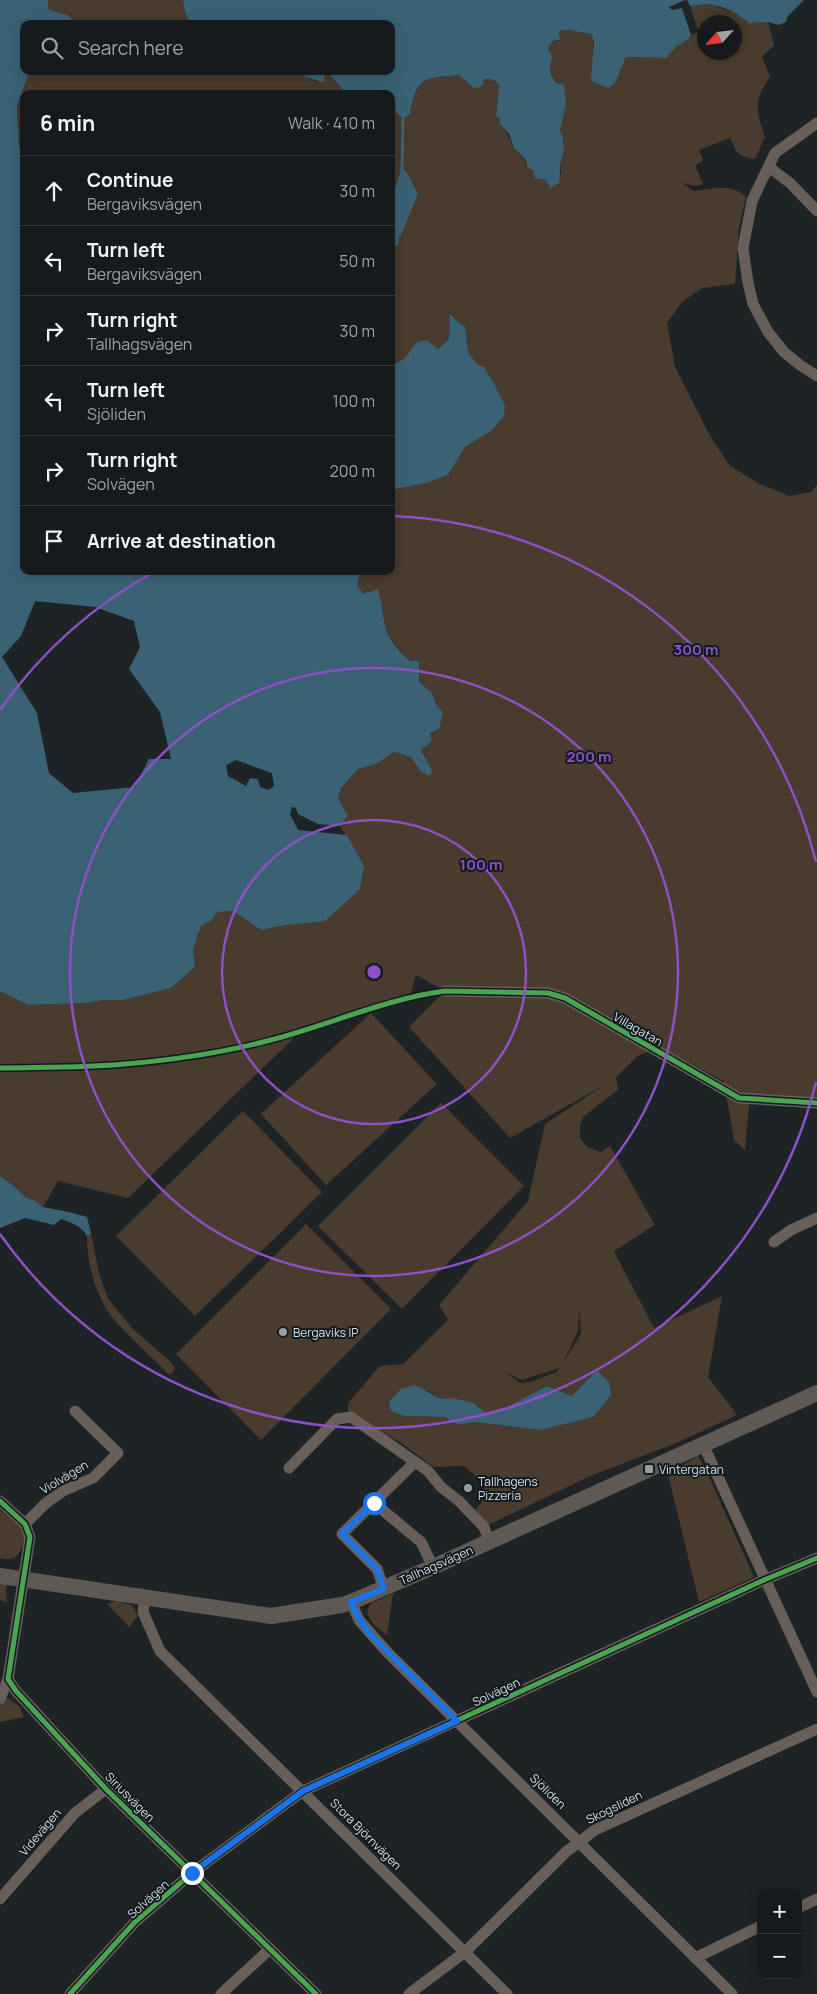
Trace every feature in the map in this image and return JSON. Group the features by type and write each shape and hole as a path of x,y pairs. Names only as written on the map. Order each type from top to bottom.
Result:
{"main road":[{"name":"Tallhagsvägen","path":"0,1576 271,1616 351,1602 384,1589 817,1393"}],"street":[{"path":"817,123 775,153 752,201 743,248 753,304 768,332 784,352 817,376"},
{"path":"769,167 790,184 817,211"},
{"name":"Villagatan","path":"445,991 548,993 565,998 739,1098 817,1103"},
{"path":"774,1242 791,1230 817,1218"},
{"name":"Violvägen","path":"25,1524 46,1503 63,1491 93,1478 118,1453 75,1412"},
{"path":"289,1468 337,1419 351,1418 428,1470 446,1492 459,1501 484,1527 489,1541"},
{"path":"702,1444 817,1692"},
{"path":"384,1589 377,1569 342,1534 416,1462"},
{"path":"0,1500 25,1524 30,1537 8,1679 0,1699"},
{"path":"374,1503 421,1542 433,1567"},
{"name":"Solvägen","path":"70,1994 136,1922 192,1873 303,1791 764,1580 817,1558"},
{"name":"Stora Björnvägen","path":"145,1597 142,1612 160,1651 507,1994"},
{"name":"Sjöliden","path":"351,1602 359,1620 369,1633 732,1994"},
{"name":"Siriusvägen","path":"8,1679 20,1696 106,1789 316,1994"},
{"name":"Skogsliden","path":"409,1994 465,1952 579,1841 594,1830 817,1729"},
{"name":"Videvägen","path":"0,1899 75,1813 106,1789"},
{"path":"802,1906 817,1899"},
{"path":"695,1958 757,1928"},
{"path":"222,1994 270,1949"}],"shaded area":[{"path":"48,0 183,0 185,13 189,20 73,20 68,15 49,10"},
{"path":"707,4 732,11 738,15 697,15 697,26 690,6"},
{"path":"742,18 749,23 768,22 774,45 762,57 770,76 759,100 758,113 765,137 755,159 744,157 738,153 730,138 699,150 703,161 695,165 703,184 698,186 681,183 694,191 729,188 746,197 739,227 735,284 702,288 682,302 667,323 675,367 709,434 730,466 760,484 789,496 811,492 817,485 817,1098 750,1095 745,1150 734,1140 724,1081 661,1048 639,1055 616,1077 618,1090 583,1117 580,1126 580,1138 587,1147 601,1152 610,1146 655,1225 614,1251 654,1328 722,1296 708,1377 737,1415 674,1444 590,1476 484,1527 472,1514 485,1498 483,1482 464,1466 433,1467 403,1444 348,1412 348,1403 380,1366 403,1364 448,1320 439,1305 528,1201 545,1124 606,1084 510,1138 409,1027 445,991 416,975 410,996 300,1032 128,1198 58,1181 43,1207 36,1201 25,1197 0,1176 0,991 28,1005 123,1000 171,988 195,967 193,949 201,926 211,921 218,912 233,911 261,930 287,925 360,889 364,866 340,826 348,816 338,798 341,788 358,769 376,764 394,752 411,757 420,771 429,776 433,772 421,750 443,712 436,704 432,693 419,683 419,661 412,661 394,644 390,637 384,621 378,589 363,595 357,584 360,575 395,575 395,489 427,483 448,475 465,447 491,431 505,405 484,367 477,364 468,352 465,326 459,323 451,313 449,339 438,349 427,340 417,342 404,359 395,364 395,239 397,239 402,167 395,189 395,104 396,112 410,114 416,92 420,86 424,82 437,77 459,75 473,88 486,79 494,80 499,85 496,116 500,119 500,124 526,165 533,170 538,179 545,180 551,187 561,174 561,160 564,151 563,137 560,131 562,121 559,83 555,82 551,74 548,47 552,42 560,39 559,31 568,30 591,34 593,48 616,79 626,57 666,58 677,46 689,39 691,35 697,33 697,60 742,60","holes":["579,1309 581,1334 563,1363 578,1331","559,1368 557,1372 530,1382 520,1383 505,1372 522,1380","547,1386 572,1396 592,1417 541,1430 475,1422 458,1425 445,1417 405,1416 428,1391 441,1399 474,1403 486,1413 499,1411"]},
{"path":"28,75 305,75 307,78 319,82 324,75 330,75 343,90 23,90"},
{"path":"20,97 20,149 19,147 17,105"},
{"path":"371,1013 437,1084 326,1185 261,1114"},
{"path":"441,1103 524,1186 402,1309 318,1226"},
{"path":"243,1111 322,1192 195,1316 116,1236"},
{"name":"Bergaviks IP","path":"306,1224 391,1309 261,1440 176,1354"},
{"path":"91,1233 99,1273 108,1299 134,1330 170,1361 175,1369 171,1374 168,1374 122,1329 104,1305 91,1270 87,1236"},
{"path":"698,1456 754,1577 699,1602 668,1474"},
{"path":"0,1510 21,1525 26,1540 17,1556 10,1559 0,1558"},
{"path":"0,1582 6,1583 7,1602 0,1600"},
{"path":"393,1593 387,1635 374,1625 367,1614 370,1604"},
{"path":"116,1601 132,1605 138,1616 129,1627 107,1604"},
{"path":"0,1693 19,1706 24,1717 0,1722"}],"water":[{"path":"0,0 48,0 49,10 68,15 73,20 20,20 20,75 28,75 23,90 20,90 17,105 20,149 20,575 360,575 357,584 363,594 378,589 389,637 411,661 419,661 419,682 432,693 436,704 443,712 439,729 430,733 432,741 421,750 433,772 429,776 420,771 411,757 394,752 376,764 358,769 341,788 338,798 348,816 340,826 318,824 298,814 296,808 292,807 290,814 298,830 347,835 364,866 360,889 325,921 261,930 233,911 218,912 211,921 201,926 193,949 195,967 171,988 123,1000 28,1005 0,991","holes":["35,601 95,607 134,621 140,647 129,669 160,712 171,759 149,759 135,787 73,793 49,773 37,713 2,657 21,636","236,760 272,773 274,786 268,790 260,787 258,779 250,778 246,786 228,776 226,765"]},
{"path":"183,0 685,0 669,7 672,10 682,8 691,35 689,39 677,46 666,58 626,57 615,83 608,88 593,82 591,77 594,42 591,34 568,30 559,31 560,40 553,41 548,48 552,57 550,65 551,74 555,82 564,85 566,103 560,131 563,137 564,151 561,160 559,183 551,188 545,180 535,178 533,170 528,168 525,159 514,148 509,134 500,124 500,119 496,116 499,85 494,80 486,79 480,87 473,88 459,75 429,79 419,86 410,114 403,119 396,112 395,90 343,90 330,75 395,75 395,20 189,20"},
{"path":"687,0 804,0 787,17 786,22 779,25 768,22 749,23 742,18 742,15 707,4 690,6"},
{"path":"304,75 325,75 322,82 305,77"},
{"path":"402,166 418,194 401,235 397,239 395,239 395,188"},
{"path":"450,313 459,323 465,326 468,352 477,364 484,367 494,384 505,405 504,416 491,431 465,447 448,475 427,483 395,489 395,364 404,359 417,342 427,340 438,349 449,339"},
{"path":"0,1176 25,1197 36,1201 43,1207 87,1217 91,1233 87,1236 76,1225 61,1219 54,1225 25,1218 0,1228"},
{"path":"597,1370 609,1382 611,1395 593,1417 541,1430 475,1422 458,1425 445,1417 405,1416 391,1411 389,1402 401,1389 415,1385 441,1399 452,1398 474,1403 486,1413 499,1411 547,1386 572,1396"}],"waterway":[{"path":"402,170 403,119"},
{"path":"395,245 397,243 397,236"}],"cycle path":[{"path":"0,1068 110,1065 214,1052 289,1035 400,1000 445,991 548,993 565,998 739,1098 817,1103"},
{"path":"0,1501 25,1524 30,1537 8,1679 16,1691 106,1789 316,1994"},
{"path":"70,1994 135,1922 192,1873 303,1791 764,1580 817,1558"}],"place":[{"name":"Bergaviks IP","path":"283,1332"},
{"name":"Vintergatan","path":"649,1469"},
{"name":"Tallhagens Pizzeria","path":"468,1488"}],"route":[{"path":"192,1873 303,1791 457,1721 369,1633 353,1608 351,1602 384,1589 377,1569 342,1534 374,1503"}]}
